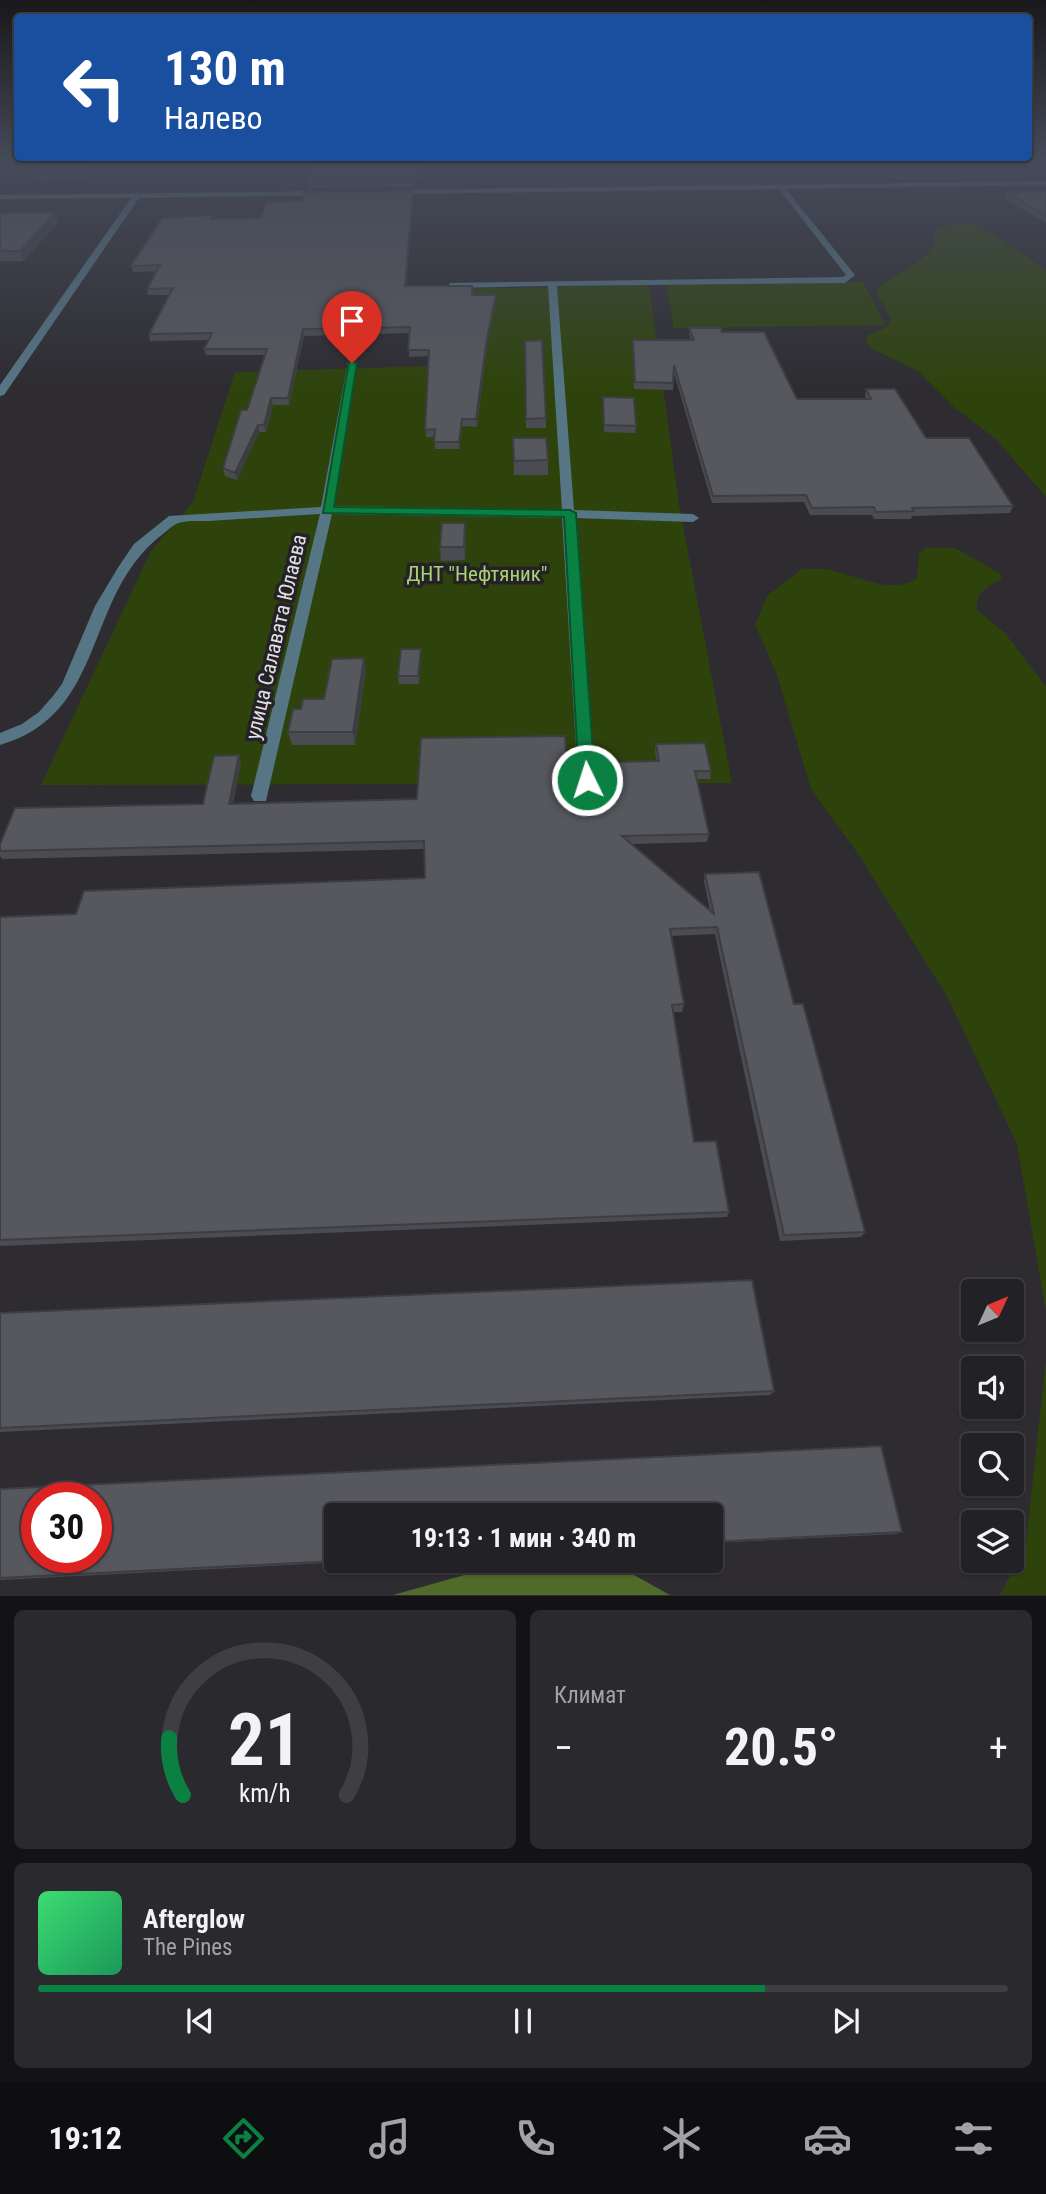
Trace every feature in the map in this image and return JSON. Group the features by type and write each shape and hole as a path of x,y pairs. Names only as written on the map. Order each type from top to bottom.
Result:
{"street":[{"path":"0,393 106,238"},
{"path":"453,285 845,280 851,275 822,238"},
{"path":"551,283 570,513 587,780"},
{"name":"улица Салавата Юлаева","path":"260,796 327,510 352,363"},
{"path":"0,739 28,728 45,716 59,700 69,685 102,606 126,566 139,547 174,519 327,510 570,513 693,518"}],"green space":[{"path":"935,238 1000,238 1046,270 1046,497 996,439 955,408 918,371 870,348 866,342 868,335 887,327 891,318 876,293 879,287 923,258 935,246"},
{"path":"863,282 885,325 674,328 666,285"},
{"name":"ДНТ \"Нефтяник\"","path":"649,285 679,505 732,783 41,785 151,551 193,502 235,372 457,365 454,289"},
{"path":"925,548 955,548 1001,574 1001,579 980,595 977,610 1005,633 1046,687 1046,1312 1017,1144 948,998 859,855 811,789 776,672 755,625 768,595 802,569 827,569 874,583 895,585 917,579 919,554"},
{"path":"1046,1359 1046,1595 1000,1595 1011,1573 1024,1573"},
{"path":"631,1573 670,1595 393,1595 468,1574"}],"building":[{"path":"0,238 32,238 20,251 0,251"},
{"path":"149,238 409,238 405,286 472,286 472,295 496,295 476,419 462,419 459,442 434,442 435,429 425,430 429,350 408,350 410,327 303,329 288,398 271,398 264,425 258,425 235,473 223,468 241,410 247,410 267,349 204,349 212,333 149,334 173,288 147,289 160,265 131,266"},
{"path":"689,328 721,328 722,332 764,332 797,399 871,399 866,389 895,389 926,438 969,438 1013,506 912,508 914,511 876,512 874,507 812,508 806,495 713,496 674,365 673,383 635,382 633,340 694,340"},
{"path":"542,340 546,418 526,419 525,341"},
{"path":"603,397 634,398 636,426 604,425"},
{"path":"513,438 546,438 548,460 514,461"},
{"path":"442,523 465,523 464,547 440,547"},
{"path":"401,649 421,649 418,676 398,676"},
{"path":"364,658 353,732 288,732 293,709 301,709 303,699 324,699 332,659"},
{"path":"565,736 569,796 620,794 615,762 659,761 656,744 705,743 711,771 695,771 709,834 622,836 714,914 705,874 759,872 794,1004 803,1004 865,1232 784,1235 717,927 670,929 684,1004 672,1005 694,1142 716,1141 729,1212 0,1240 0,917 76,914 84,891 425,878 424,841 0,851 0,844 15,808 203,804 214,756 239,755 229,804 417,799 421,738"},
{"path":"752,1280 774,1391 0,1428 0,1313"},
{"path":"881,1446 902,1532 723,1541 723,1503 324,1503 324,1562 112,1572 112,1484"},
{"path":"21,1488 21,1573 99,1573 0,1578 0,1489"}],"route":[{"path":"352,363 327,510 570,513 587,780"}]}
